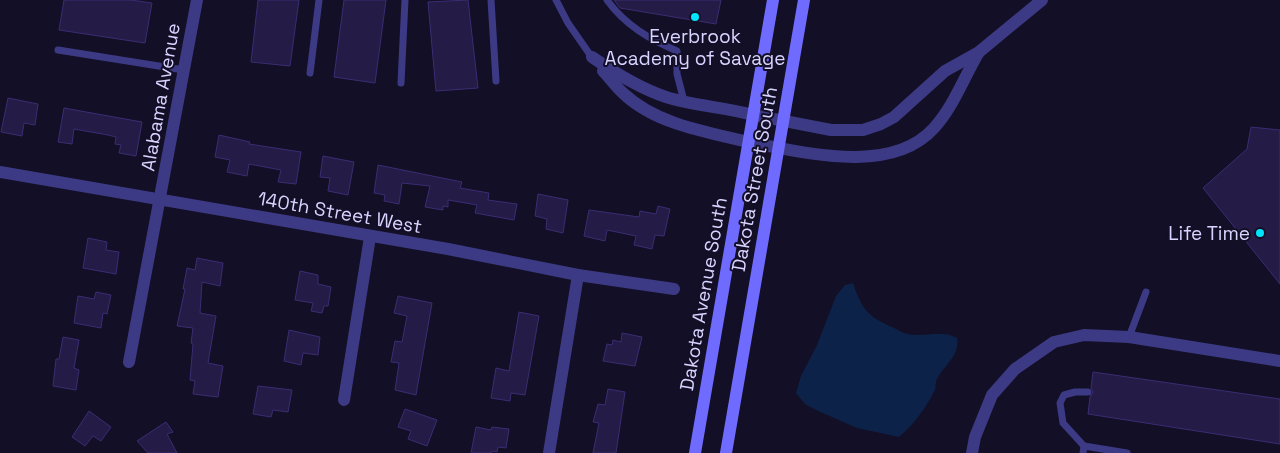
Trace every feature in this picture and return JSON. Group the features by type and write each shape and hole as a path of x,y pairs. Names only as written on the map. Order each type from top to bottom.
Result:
{"main road":[{"name":"Dakota Street South","path":"748,142 773,0"},
{"name":"Dakota Street South","path":"726,453 804,0"},
{"name":"Dakota Avenue South","path":"695,453 748,142"}],"street":[{"name":"Alabama Avenue","path":"129,362 197,0"},
{"path":"592,57 621,77 666,97 725,107 783,121 849,131 863,130 894,117 945,71 978,52 1042,0"},
{"path":"602,69 624,94 647,110 673,122 748,142 860,157 883,154 918,141 934,129 951,106 978,52"},
{"name":"140th Street West","path":"0,172 502,259 578,275 674,289"},
{"path":"344,400 370,237"},
{"path":"549,453 578,275"},
{"path":"972,453 974,437 992,395 1015,369 1054,342 1084,335 1129,337 1280,361"}],"lane":[{"path":"310,73 320,0"},
{"path":"401,83 405,0"},
{"path":"491,0 496,80"},
{"path":"556,0 568,23 602,69"},
{"path":"607,0 627,23 652,40 677,51 677,74 684,101"},
{"path":"58,50 184,70"},
{"path":"1129,337 1146,292"},
{"path":"1088,392 1075,392 1064,395 1060,403 1063,423 1084,450 1127,453"}],"water":[{"path":"853,283 866,311 884,323 907,334 945,334 957,338 954,355 937,379 935,390 931,397 915,421 899,437 857,428 805,404 796,393 801,376 817,345 836,296 845,285"}],"building":[{"path":"64,0 131,0 152,3 145,43 59,30"},
{"path":"258,0 299,0 290,66 251,62"},
{"path":"344,0 386,0 375,83 334,77"},
{"path":"468,0 478,88 436,91 428,2"},
{"name":"Everbrook Academy of Savage","path":"614,0 721,0 716,24 620,8"},
{"path":"8,98 38,104 35,125 24,123 22,136 1,132"},
{"path":"64,108 142,122 136,156 119,153 121,145 115,144 116,137 108,135 74,129 72,144 58,142"},
{"name":"Life Time","path":"1251,127 1280,130 1280,284 1203,188 1247,149"},
{"path":"219,135 250,142 249,144 301,152 296,184 278,182 281,170 249,164 247,176 227,172 230,160 215,157"},
{"path":"323,156 354,162 348,195 328,191 330,178 320,177"},
{"path":"378,165 462,182 460,188 489,193 488,200 517,204 514,220 475,213 477,205 448,200 448,207 443,206 443,210 425,207 430,186 402,183 399,204 384,201 385,195 374,193"},
{"path":"538,194 568,200 563,233 546,229 547,219 535,216"},
{"path":"658,206 670,209 664,236 655,235 652,249 634,245 636,236 607,230 605,241 584,236 589,210 639,217 640,211 656,214"},
{"path":"88,238 107,242 106,250 119,252 116,274 83,268"},
{"path":"197,258 223,263 220,286 202,282 200,313 216,316 208,363 223,366 218,397 193,394 195,381 190,380 193,328 177,326 185,289 183,289 187,268 195,270"},
{"path":"300,271 318,275 318,284 331,287 328,306 324,306 322,313 311,311 313,303 295,300"},
{"path":"96,292 111,295 107,314 103,313 101,328 74,323 78,296 94,299"},
{"path":"398,296 432,303 416,395 395,390 399,363 391,362 395,341 402,342 407,316 394,313"},
{"path":"519,312 539,316 525,395 511,393 510,401 491,398 496,368 509,371"},
{"path":"289,330 320,337 318,355 303,353 301,365 284,361"},
{"path":"622,333 642,337 635,366 603,361 607,344 612,345 613,340 621,342"},
{"path":"63,337 79,340 74,368 79,370 76,390 53,386 56,359 59,359"},
{"path":"1093,372 1280,399 1280,444 1088,414 1090,397 1093,392 1091,388"},
{"path":"258,386 292,390 288,412 273,410 271,417 253,414"},
{"path":"608,389 625,392 616,453 593,453 599,423 593,422 598,404 605,405"},
{"path":"405,409 437,420 427,446 408,439 411,431 398,427"},
{"path":"89,411 111,427 101,441 93,436 85,446 72,437"},
{"path":"166,422 173,432 167,434 177,453 148,453 137,441"},
{"path":"476,427 491,430 492,427 509,429 506,448 498,447 497,452 492,451 491,453 471,453"}],"place":[{"name":"Everbrook Academy of Savage","path":"695,17"},
{"name":"Life Time","path":"1260,233"}]}
